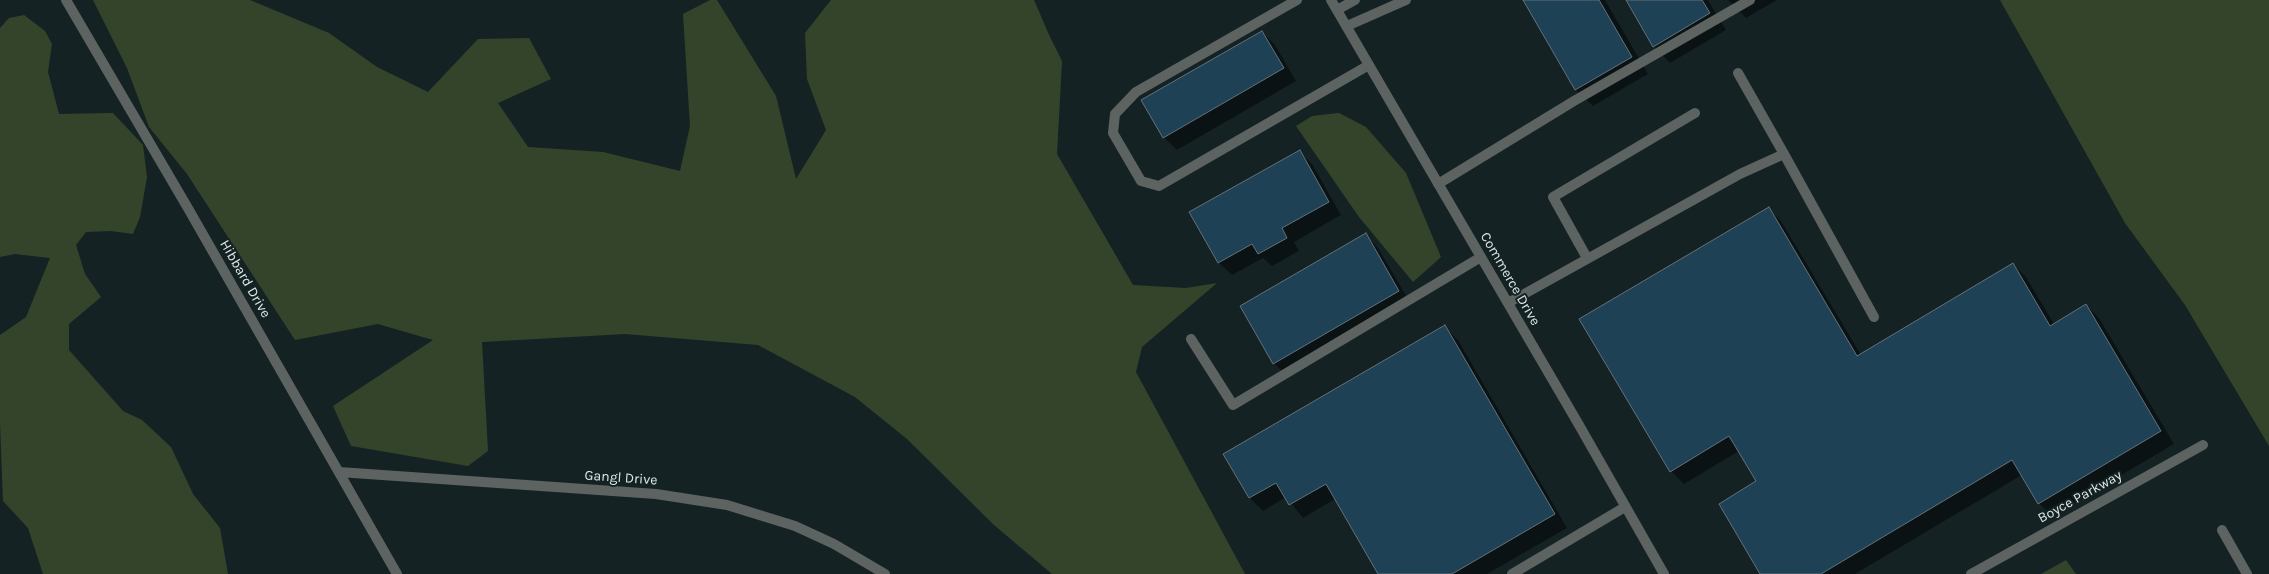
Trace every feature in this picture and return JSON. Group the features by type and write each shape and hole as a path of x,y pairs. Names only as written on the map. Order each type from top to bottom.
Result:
{"street":[{"name":"Hibbard Drive","path":"66,0 190,210 397,574"},
{"path":"1297,0 1136,92 1115,114 1113,133 1141,181 1159,186 1369,65"},
{"name":"Commerce Drive","path":"1332,0 1664,574"},
{"path":"1337,10 1355,0"},
{"path":"1346,26 1406,0"},
{"path":"1438,184 1574,101 1750,0"},
{"path":"1738,73 1874,317"},
{"path":"1587,258 1553,197 1695,113"},
{"path":"1508,302 1740,174 1784,154"},
{"path":"1191,339 1233,405 1481,257"},
{"name":"Boyce Parkway","path":"1971,574 2203,445"},
{"name":"Gangl Drive","path":"339,472 656,494 727,505 795,526 834,544 885,574"},
{"path":"1512,574 1625,507"},
{"path":"2222,530 2247,574"}],"green space":[{"path":"93,0 250,0 329,33 377,67 428,92 478,39 529,38 551,79 498,103 528,147 603,152 680,171 690,126 683,14 710,0 717,0 776,96 796,179 826,130 807,79 805,33 831,0 1034,0 1062,61 1057,154 1133,285 1186,288 1217,283 1142,347 1136,372 1245,574 1052,574 994,525 907,439 855,397 758,345 625,334 482,342 488,451 468,466 351,446 333,406 433,340 378,324 295,340 187,174 149,127 127,68"},
{"path":"2000,0 2269,0 2269,446 2185,305 2125,223"},
{"path":"24,15 45,31 52,44 48,72 59,114 113,113 143,145 147,177 140,217 133,234 111,231 86,232 76,245 85,274 101,297 69,324 69,350 123,411 142,420 171,447 193,494 220,528 228,574 43,574 28,528 3,501 0,423 0,335 26,317 50,258 15,254 0,257 0,28 9,18"},
{"path":"1339,113 1366,127 1406,173 1441,257 1413,282 1359,217 1296,126 1312,116"},
{"path":"2066,560 2076,574 2041,574"}],"building":[{"path":"1523,0 1599,0 1632,57 1575,90"},
{"path":"1626,0 1702,0 1710,13 1653,47"},
{"path":"1262,31 1284,68 1163,138 1141,100"},
{"path":"1300,150 1329,202 1282,228 1287,238 1258,254 1252,244 1218,263 1189,212"},
{"path":"1769,207 1857,356 2013,263 2050,326 2086,304 2161,431 2038,504 2012,460 1821,574 1760,574 1719,504 1756,481 1729,436 1670,472 1579,319"},
{"path":"1366,233 1399,291 1273,364 1240,306"},
{"path":"1445,325 1555,514 1452,574 1378,574 1326,484 1289,505 1276,483 1249,498 1223,454"}]}
